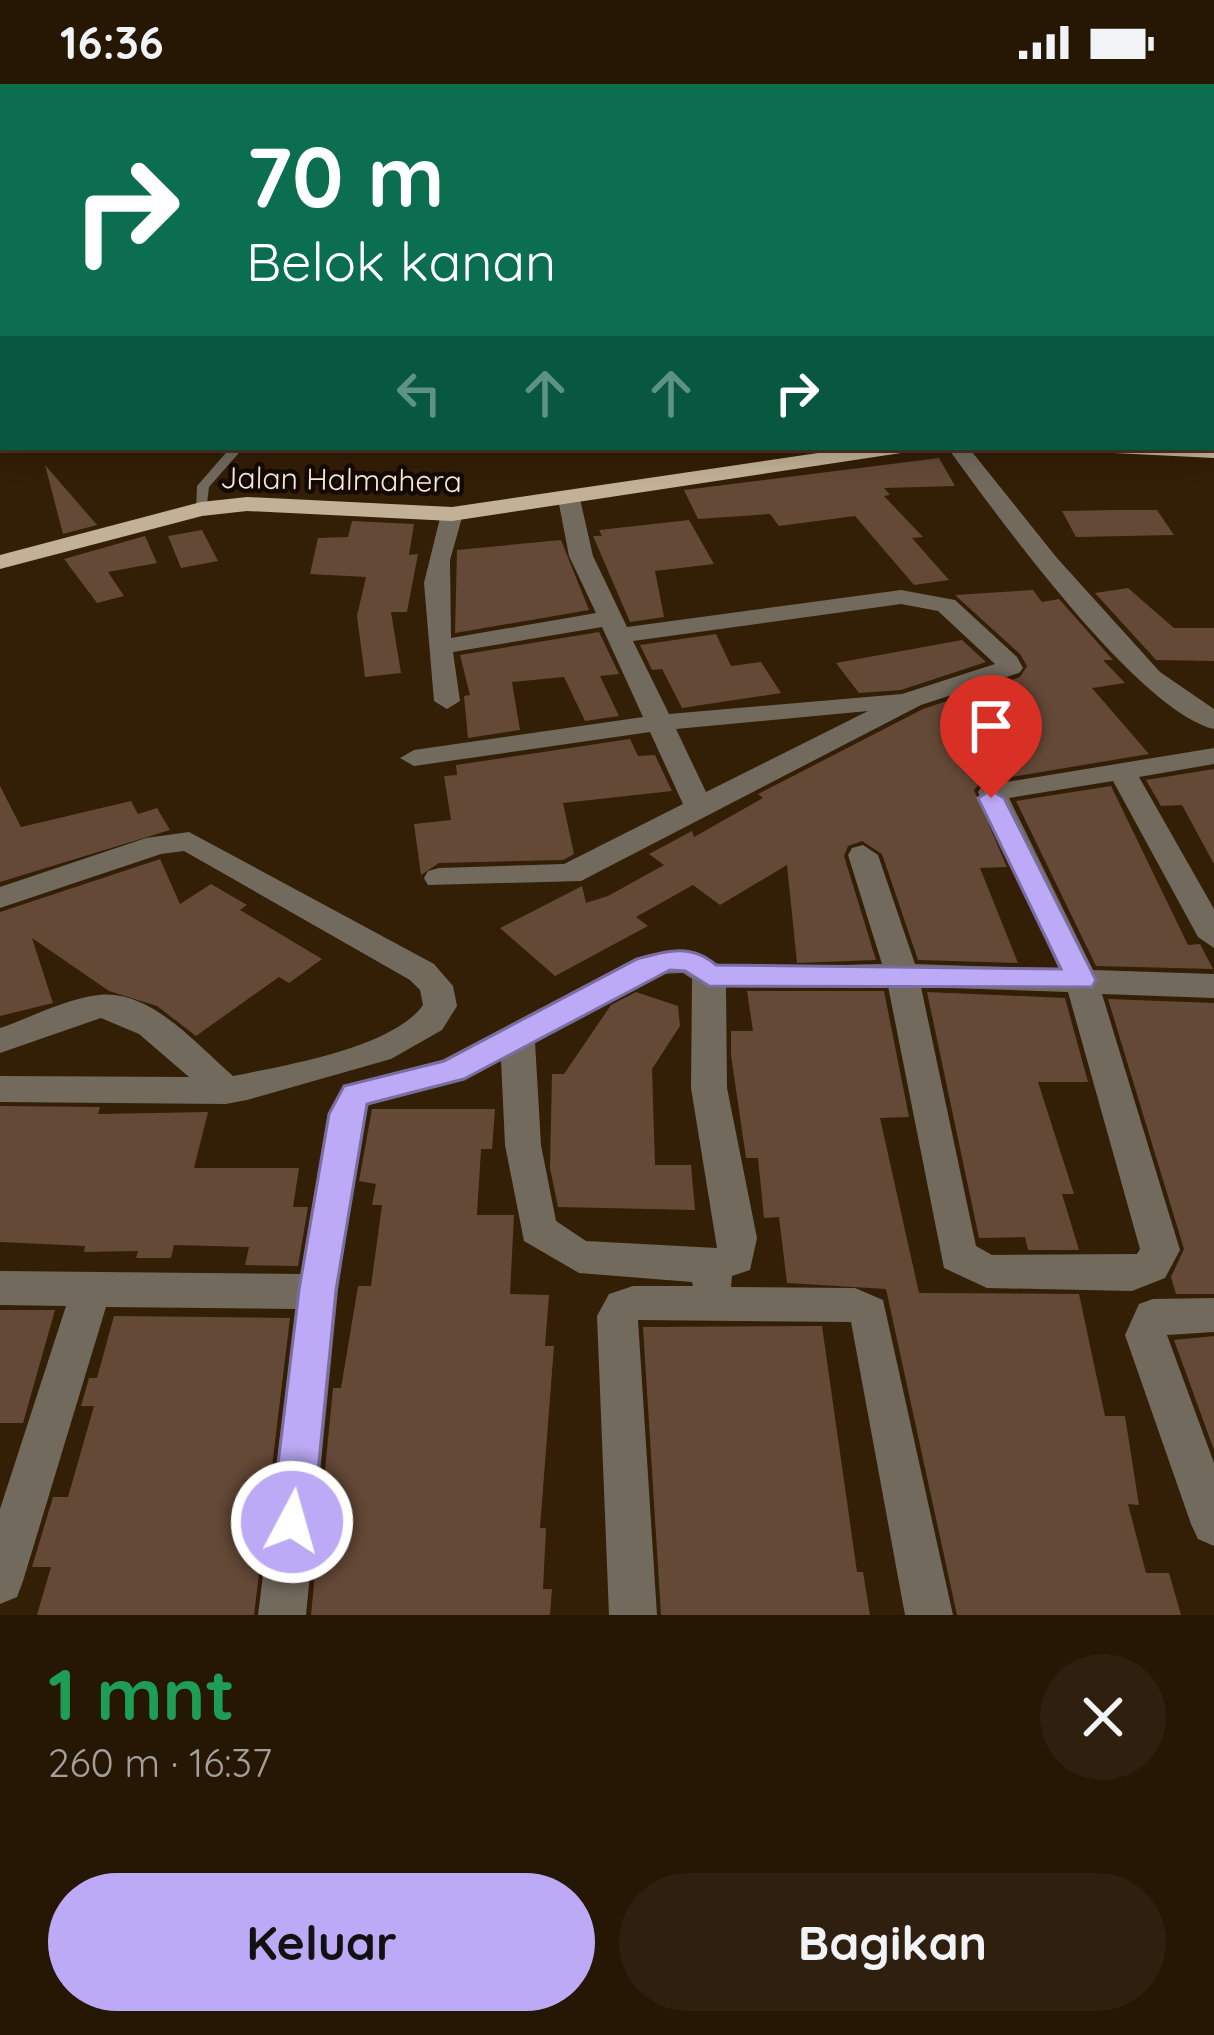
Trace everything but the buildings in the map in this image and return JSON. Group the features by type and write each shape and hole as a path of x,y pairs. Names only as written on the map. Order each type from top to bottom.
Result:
{"main road":[{"name":"Jalan Halmahera","path":"0,562 201,508 247,504 452,514 882,450"},
{"path":"1174,450 1214,452"}],"street":[{"path":"959,450 1049,563 1151,677 1214,722"},
{"path":"569,499 581,556 699,807"},
{"path":"447,701 436,564 452,514"},
{"path":"414,758 659,722 912,699 1010,668 946,605 902,597 440,647"},
{"path":"439,878 570,874 912,699"},
{"path":"863,854 902,975 958,1256 987,1271 1132,1274 1150,1266 1160,1250 1081,980 992,792 1214,756"},
{"path":"1120,770 1214,937"},
{"path":"0,898 157,845 189,842 422,972 436,986 439,1015 354,1077 318,1290 282,1615"},
{"path":"0,1088 226,1090 290,1079 452,1071 647,966 693,961 709,975 902,975 1214,986"},
{"path":"633,1615 617,1316 623,1306 712,1284 736,1258 738,1238 709,1088 709,975"},
{"path":"0,1041 100,1006 115,1006 140,1018 226,1090"},
{"path":"517,1034 523,1145 538,1231 579,1257 712,1284 855,1305 869,1312 929,1615"},
{"path":"0,1288 260,1294 318,1290"},
{"path":"0,1581 92,1288"},
{"path":"1214,1315 1153,1316 1146,1334 1214,1524"}],"lane":[{"path":"201,508 203,486 235,450"}],"route":[{"path":"292,1522 318,1290 346,1114 356,1095 452,1071 647,966 670,960 693,961 709,975 1081,980 991,798"}]}
